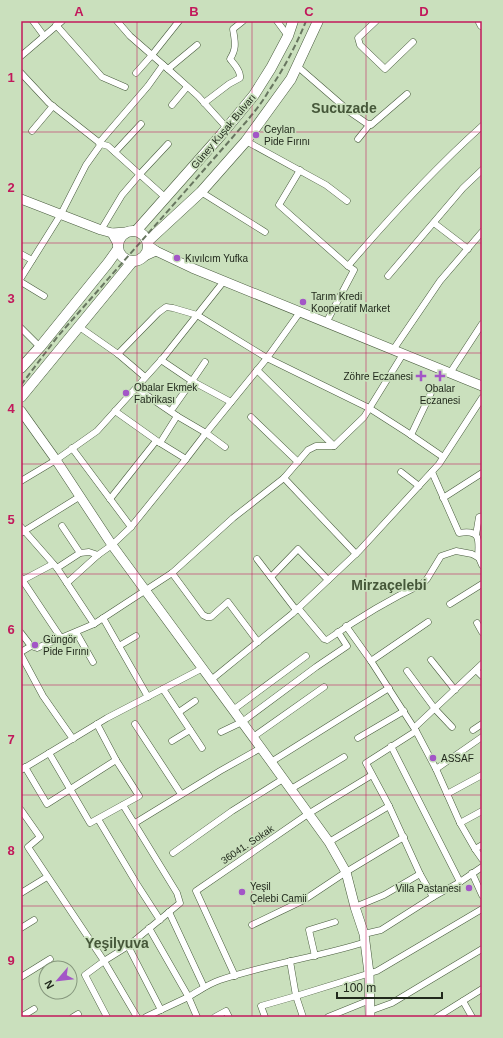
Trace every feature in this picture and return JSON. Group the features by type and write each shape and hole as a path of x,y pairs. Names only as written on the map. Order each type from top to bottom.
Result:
{"main road":[{"name":"Güney Kuşak Bulvarı","path":"131,232 166,198 254,95 271,68 288,36 293,21"},
{"name":"Güney Kuşak Bulvarı","path":"149,248 246,141 290,79 318,21"},
{"path":"480,21 482,25"},
{"path":"21,199 101,230 112,233 141,233 145,236 149,248 192,268 482,386"},
{"path":"21,368 40,347 103,269 118,247 119,239 122,235 131,232"},
{"path":"112,233 120,254 127,260 132,262 142,259 149,248"},
{"path":"21,397 132,262"},
{"path":"21,411 56,460 112,545 329,842 346,872 365,938 369,973 370,1014"}],"street":[{"path":"34,21 44,36"},
{"path":"21,56 62,21"},
{"path":"117,21 130,36 187,86 226,128"},
{"path":"136,73 179,21"},
{"path":"204,103 229,84 240,78 240,74 230,59 236,45 233,29 243,21"},
{"path":"277,21 288,36"},
{"path":"372,22 358,38 360,44 385,69 413,42"},
{"path":"56,25 102,77 125,87"},
{"path":"21,278 61,214 86,165 100,144 165,67 197,45"},
{"path":"297,66 350,112 366,123 370,124"},
{"path":"21,73 53,106 100,144 108,146 166,198"},
{"path":"172,105 187,86"},
{"path":"358,139 370,124 371,125 407,94"},
{"path":"32,131 53,106"},
{"path":"115,152 141,124"},
{"path":"348,266 378,231 452,154 482,126"},
{"path":"246,141 326,185 347,201"},
{"path":"101,230 122,195 168,144"},
{"path":"300,170 279,205 354,270 326,323"},
{"path":"388,276 463,188 482,170"},
{"path":"201,192 264,232"},
{"path":"434,223 468,249"},
{"path":"393,350 440,281 482,232"},
{"path":"21,254 32,260"},
{"path":"21,481 56,460 97,431 161,360 224,281"},
{"path":"21,282 44,296"},
{"path":"118,354 166,307 197,315 267,358 369,408 443,457"},
{"path":"67,582 112,545 131,527 267,358 300,312"},
{"path":"450,373 482,324"},
{"path":"78,326 118,354 146,377"},
{"path":"21,328 40,347"},
{"path":"21,633 31,646 37,648 94,624 172,573 233,518 284,478 308,450 316,446 334,446 364,417 403,354"},
{"path":"161,360 192,381 231,402"},
{"path":"173,408 205,362"},
{"path":"257,370 334,446"},
{"path":"136,388 225,447"},
{"path":"411,435 431,393"},
{"path":"211,680 297,609 356,554 439,464 482,398"},
{"path":"115,411 158,442 186,459"},
{"path":"110,499 158,442 177,416"},
{"path":"251,417 298,462"},
{"path":"72,448 131,527"},
{"path":"401,472 419,486"},
{"path":"432,472 458,533 467,531 476,535 481,541 479,553 482,565"},
{"path":"443,498 482,473"},
{"path":"284,478 356,554"},
{"path":"79,497 22,530 55,566 94,624"},
{"path":"476,535 480,517 482,516"},
{"path":"62,526 80,554"},
{"path":"271,577 298,549 328,580"},
{"path":"257,559 297,609 324,640 327,640 377,606 422,584 440,556 456,551 472,554 479,553"},
{"path":"61,638 21,580 80,554 89,552 98,555"},
{"path":"172,573 203,615 211,617 228,602 258,642"},
{"path":"450,604 482,584"},
{"path":"103,618 148,697"},
{"path":"371,661 428,622"},
{"path":"477,623 482,632"},
{"path":"346,626 390,688 416,729 436,768 460,823 482,859"},
{"path":"76,632 93,662"},
{"path":"221,732 242,722 347,646 338,632"},
{"path":"119,646 136,636"},
{"path":"31,646 21,653 43,696 73,739"},
{"path":"233,710 306,656"},
{"path":"431,660 455,690"},
{"path":"433,897 420,874 389,806 366,763 416,729 482,664"},
{"path":"116,760 47,804 23,769 98,724 202,668"},
{"path":"476,670 482,676"},
{"path":"407,672 435,709 452,727"},
{"path":"253,737 324,687"},
{"path":"271,762 390,688"},
{"path":"163,689 202,748"},
{"path":"179,712 195,701"},
{"path":"358,738 404,711"},
{"path":"49,753 90,823 139,796 116,760 98,724"},
{"path":"135,724 181,794"},
{"path":"473,730 482,724"},
{"path":"172,741 190,730"},
{"path":"436,768 482,737"},
{"path":"391,746 460,882"},
{"path":"135,823 181,794 261,748"},
{"path":"291,789 344,757"},
{"name":"36041. Sokak","path":"235,976 196,891 308,814 372,775"},
{"path":"447,794 482,775"},
{"path":"173,853 232,811 283,779"},
{"path":"107,1017 86,975 104,961 128,946 180,903 177,893 123,805"},
{"path":"329,842 389,806"},
{"path":"21,810 40,837 28,847 104,961 138,1017"},
{"path":"460,823 482,811"},
{"path":"98,819 160,920"},
{"path":"252,925 304,900 346,872 404,837"},
{"path":"475,849 482,845"},
{"path":"146,1017 219,980 290,961 315,956 365,938 381,930 482,867"},
{"path":"472,873 482,895"},
{"path":"356,907 384,894 420,874"},
{"path":"21,893 47,877"},
{"path":"265,1017 261,1006 377,971 482,909"},
{"path":"170,912 204,987"},
{"path":"21,928 34,920"},
{"path":"315,956 309,930 335,922"},
{"path":"149,928 188,996 197,1017"},
{"path":"128,946 162,1010"},
{"path":"370,1014 392,1003 482,949"},
{"path":"21,977 50,959"},
{"path":"290,961 296,996 303,1017"},
{"path":"438,1017 482,989"},
{"path":"328,1017 370,1000"},
{"path":"463,1002 472,1017"},
{"path":"21,1017 34,1009"},
{"path":"215,1017 226,1011 229,1017"}],"railway":[{"path":"21,385 58,336 258,107 284,66 306,21"}],"place":[{"name":"Ceylan Pide Fırını","path":"256,135"},
{"name":"Kıvılcım Yufka","path":"177,258"},
{"name":"Tarım Kredi Kooperatif Market","path":"303,302"},
{"name":"Zöhre Eczanesi","path":"421,376"},
{"name":"Obalar Eczanesi","path":"440,376"},
{"name":"Obalar Ekmek Fabrikası","path":"126,393"},
{"name":"Güngör Pide Fırını","path":"35,645"},
{"name":"ASSAF","path":"433,758"},
{"name":"Villa Pastanesi","path":"469,888"},
{"name":"Yeşil Çelebi Camii","path":"242,892"}],"district":[{"name":"Sucuzade","path":"344,108"},
{"name":"Mirzaçelebi","path":"389,585"},
{"name":"Yeşilyuva","path":"117,943"}]}
